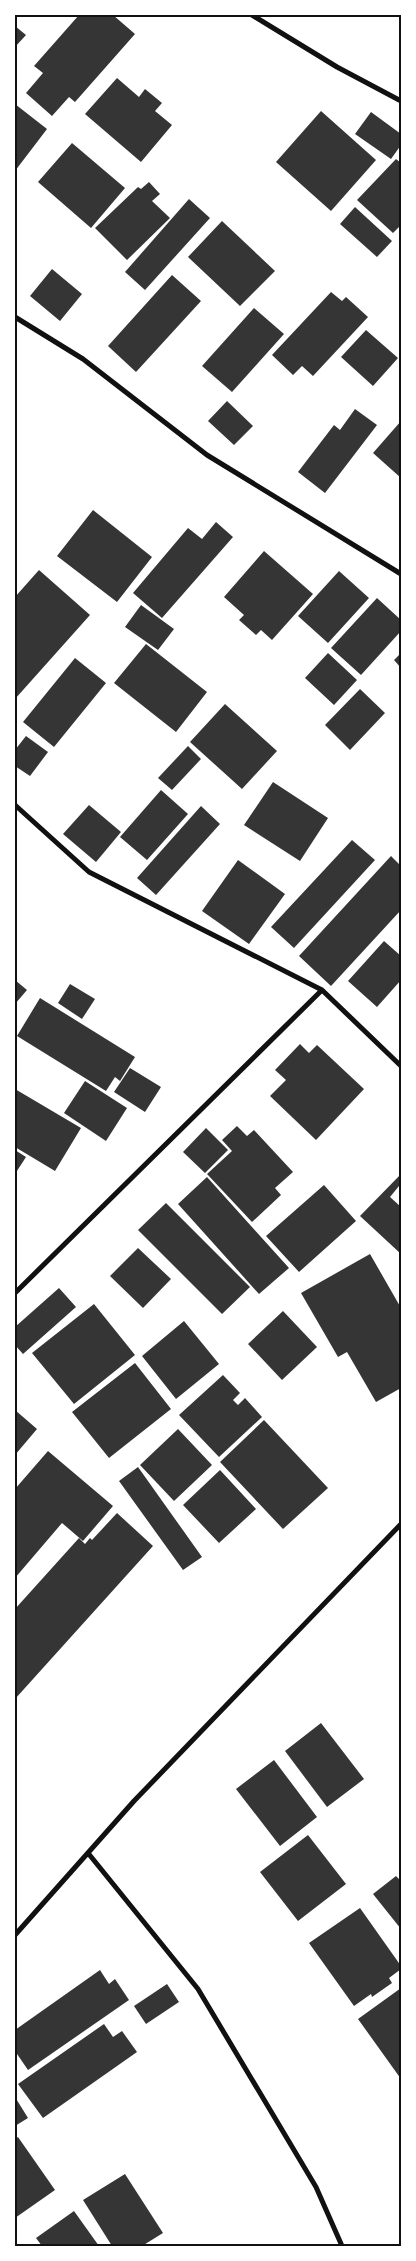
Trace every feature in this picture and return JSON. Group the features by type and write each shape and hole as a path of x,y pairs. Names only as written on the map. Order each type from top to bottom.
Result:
{"street":[{"path":"252,15 337,67 401,101"},
{"path":"15,317 83,359 207,455 401,574"},
{"path":"15,806 89,872 322,990 401,1066"},
{"path":"15,1293 322,990"},
{"path":"15,1935 134,1801 401,1524"},
{"path":"88,1853 198,1988 316,2188 342,2246"}],"building":[{"path":"79,15 113,15 135,34 75,102 69,97 52,116 26,93 43,73 34,66"},
{"path":"15,26 26,35 15,47"},
{"path":"117,78 139,97 145,89 162,103 155,111 172,125 141,162 85,114"},
{"path":"15,104 47,129 15,171"},
{"path":"321,111 376,160 331,211 276,162"},
{"path":"371,112 401,134 401,145 391,159 355,134"},
{"path":"72,143 125,188 91,228 38,182"},
{"path":"396,159 401,163 401,225 393,233 357,200"},
{"path":"149,182 160,194 152,201 170,218 127,260 95,228 138,187 141,189"},
{"path":"189,199 210,218 145,290 125,272"},
{"path":"355,207 392,241 377,257 340,224"},
{"path":"222,221 275,271 240,306 188,257"},
{"path":"52,269 82,294 60,321 30,296"},
{"path":"172,275 201,301 136,372 108,346"},
{"path":"331,292 342,301 346,297 368,317 313,376 302,366 293,375 272,355"},
{"path":"254,308 284,334 232,392 202,366"},
{"path":"366,330 398,358 373,386 341,357"},
{"path":"227,401 253,426 234,445 208,421"},
{"path":"355,409 377,425 325,493 298,472 334,425 340,430"},
{"path":"401,421 401,478 373,453"},
{"path":"93,510 152,557 117,602 57,556"},
{"path":"216,522 233,537 162,618 133,593 188,528 202,539"},
{"path":"264,551 313,594 272,640 261,630 256,635 239,620 244,615 224,597"},
{"path":"39,570 90,615 15,699 15,597"},
{"path":"339,571 369,598 328,643 298,616"},
{"path":"377,598 401,620 401,631 361,675 331,648"},
{"path":"141,605 174,629 158,650 125,627"},
{"path":"146,644 207,692 176,732 114,683"},
{"path":"328,653 357,680 334,705 305,678"},
{"path":"401,653 401,668 394,660"},
{"path":"75,658 106,683 54,747 23,722"},
{"path":"360,689 385,713 350,750 325,725"},
{"path":"225,704 277,751 242,789 190,742"},
{"path":"26,736 48,752 30,776 15,766 15,750"},
{"path":"188,746 201,759 172,790 158,778"},
{"path":"273,782 328,818 300,861 244,825"},
{"path":"161,790 188,814 147,860 120,837"},
{"path":"89,805 121,832 96,862 63,834"},
{"path":"201,806 220,824 156,895 137,878"},
{"path":"352,840 375,860 294,948 271,927"},
{"path":"391,856 401,866 401,910 331,986 299,956"},
{"path":"238,860 285,894 249,944 202,911"},
{"path":"384,941 401,956 401,980 377,1007 348,981"},
{"path":"15,980 27,990 15,1004"},
{"path":"70,984 95,999 82,1019 58,1003"},
{"path":"40,998 135,1057 120,1081 115,1077 106,1091 17,1036"},
{"path":"300,1044 309,1053 317,1045 364,1089 316,1140 270,1096 286,1080 275,1070"},
{"path":"130,1068 161,1087 145,1112 114,1092"},
{"path":"85,1081 127,1108 106,1141 64,1113"},
{"path":"15,1089 81,1128 55,1171 15,1147"},
{"path":"237,1126 247,1136 254,1130 293,1172 275,1188 281,1195 252,1222 207,1174 232,1151 222,1140"},
{"path":"206,1128 228,1150 205,1173 183,1152"},
{"path":"15,1150 26,1157 15,1174"},
{"path":"401,1174 401,1187 399,1186 390,1197 401,1207 401,1254 360,1216"},
{"path":"207,1177 289,1268 259,1294 178,1204"},
{"path":"324,1185 356,1221 299,1272 266,1236"},
{"path":"166,1203 250,1287 222,1314 138,1230"},
{"path":"138,1248 171,1279 143,1308 110,1276"},
{"path":"370,1254 401,1308 401,1388 376,1402 347,1352 338,1357 301,1293"},
{"path":"59,1288 76,1307 23,1354 15,1345 15,1327"},
{"path":"94,1304 135,1355 74,1404 32,1353"},
{"path":"283,1311 317,1347 282,1380 248,1344"},
{"path":"184,1321 219,1364 176,1399 142,1356"},
{"path":"135,1363 171,1409 109,1458 72,1412"},
{"path":"223,1375 240,1393 233,1400 238,1405 245,1398 262,1417 219,1457 179,1415"},
{"path":"15,1410 37,1429 15,1455"},
{"path":"264,1420 328,1488 283,1529 220,1462"},
{"path":"178,1429 212,1465 174,1501 140,1465"},
{"path":"48,1451 113,1506 83,1541 62,1523 15,1578 15,1489"},
{"path":"138,1467 202,1557 183,1570 119,1481"},
{"path":"220,1470 256,1509 219,1543 183,1505"},
{"path":"117,1513 153,1546 15,1699 15,1609 79,1538 85,1544 90,1538 92,1540"},
{"path":"321,1723 364,1779 327,1807 285,1751"},
{"path":"274,1760 317,1817 280,1846 236,1789"},
{"path":"308,1835 346,1884 298,1921 260,1872"},
{"path":"396,1876 401,1881 401,1929 373,1894"},
{"path":"360,1908 401,1966 401,1969 389,1978 392,1983 372,1997 371,1994 354,2006 309,1943"},
{"path":"100,1970 109,1984 115,1979 129,2000 28,2070 15,2051 15,2030"},
{"path":"167,1984 179,2002 146,2024 134,2006"},
{"path":"401,1988 401,2079 358,2019"},
{"path":"104,2024 113,2037 122,2031 137,2052 43,2118 18,2084"},
{"path":"15,2097 28,2118 15,2126"},
{"path":"18,2137 55,2190 15,2218 15,2139"},
{"path":"125,2174 163,2233 142,2246 112,2246 83,2200"},
{"path":"74,2211 99,2246 42,2246 36,2238"}]}
